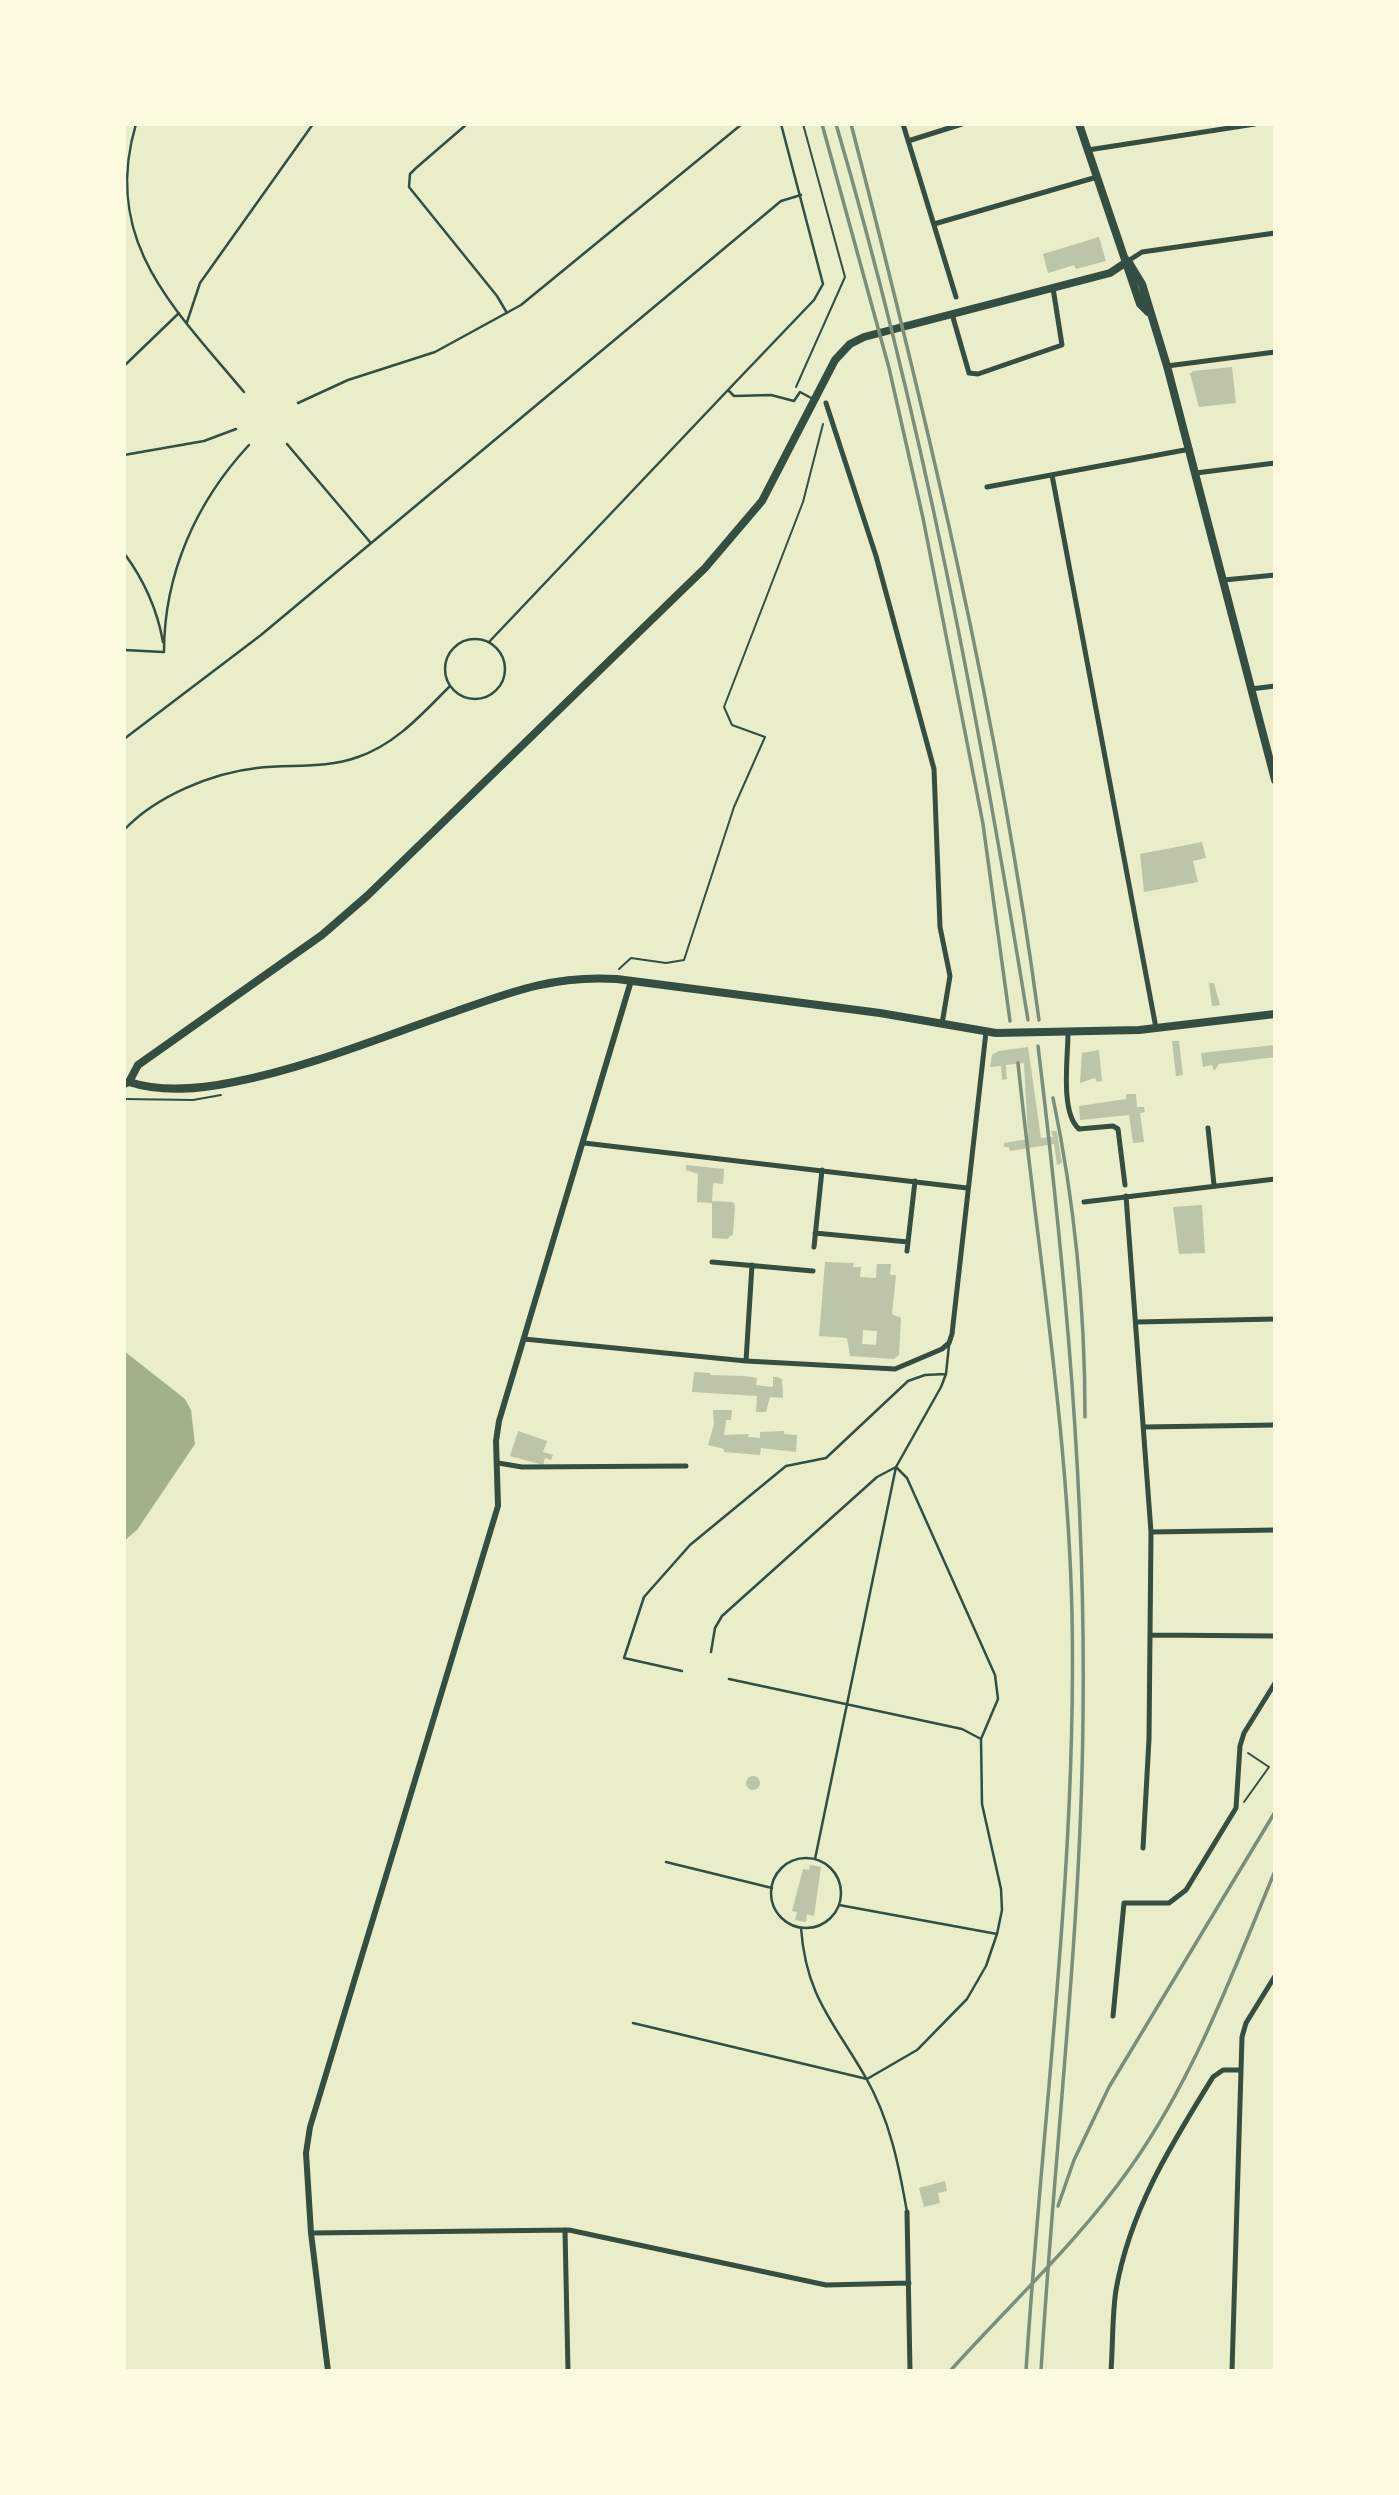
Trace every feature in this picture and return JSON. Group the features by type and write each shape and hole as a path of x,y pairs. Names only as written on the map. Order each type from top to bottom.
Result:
{"main road":[{"path":"1079,124 1128,261 1142,284 1148,312 1167,366 1275,780"},
{"path":"1128,261 1110,273 911,324 864,337 850,344 835,360 762,501 705,568 367,895 322,935 138,1065 127,1083 155,1088 197,1088 268,1075 538,983 577,977 631,981 991,1032 1068,1033 1156,1029 1275,1014"}],"street":[{"path":"903,124 956,297"},
{"path":"908,141 962,124"},
{"path":"1087,150 1255,124"},
{"path":"934,224 1097,177"},
{"path":"1128,261 1142,252 1275,233"},
{"path":"952,314 965,365 970,373 978,374 1062,345 1053,288"},
{"path":"1167,366 1275,352"},
{"path":"827,405 876,556 934,769 940,927 950,976 942,1024"},
{"path":"987,487 1190,449"},
{"path":"1196,473 1275,463"},
{"path":"1052,475 1156,1029"},
{"path":"1224,580 1275,575"},
{"path":"1251,689 1275,685"},
{"path":"328,2371 311,2233 306,2152 310,2127 495,1516 499,1490 496,1441 499,1421 631,981"},
{"path":"524,1339 746,1361 895,1369 949,1343 967,1188 991,1032"},
{"path":"1068,1033 1066,1081 1073,1123 1079,1129 1112,1126 1118,1129 1125,1185"},
{"path":"1208,1128 1214,1185"},
{"path":"584,1143 967,1188"},
{"path":"814,1247 822,1170"},
{"path":"1084,1202 1275,1179"},
{"path":"907,1251 915,1181"},
{"path":"1126,1196 1151,1532 1143,1848"},
{"path":"815,1233 908,1242"},
{"path":"712,1262 813,1271"},
{"path":"746,1361 752,1265"},
{"path":"1137,1322 1275,1319"},
{"path":"1144,1427 1275,1425"},
{"path":"498,1463 522,1467 686,1466"},
{"path":"1151,1532 1275,1530"},
{"path":"1150,1635 1275,1636"},
{"path":"1113,2016 1124,1903 1168,1903 1186,1891 1236,1808 1240,1746 1244,1733 1275,1683"},
{"path":"1232,2371 1240,2070 1246,2022 1275,1976"},
{"path":"1111,2371 1115,2294 1143,2197 1213,2077 1223,2070 1240,2070"},
{"path":"907,2212 910,2371"},
{"path":"311,2233 565,2230 825,2285 909,2283"},
{"path":"565,2230 568,2371"}],"lane":[{"path":"136,124 126,177 131,227 151,275 244,392"},
{"path":"187,322 200,284 313,124"},
{"path":"467,124 410,174 409,187 497,296 507,313"},
{"path":"298,403 348,380 435,352 507,313 742,124"},
{"path":"489,642 814,300 823,284 781,124"},
{"path":"124,739 261,635 781,201 801,195"},
{"path":"124,366 179,313"},
{"path":"728,390 734,396 771,396 794,401 800,392 814,399"},
{"path":"124,455 204,441 236,429"},
{"path":"287,444 370,542"},
{"path":"164,652 167,601 188,534 222,477 249,445"},
{"path":"124,553 140,574 153,602 164,652"},
{"path":"477,638 489,642 497,647 506,663 506,673 498,689 491,695 473,700 464,698 450,686 445,669 450,652 465,640 477,638"},
{"path":"124,650 164,652"},
{"path":"124,830 135,818 185,790 236,772 316,765 359,757 401,734 450,686"},
{"path":"815,1859 896,1467 946,1374 949,1343"},
{"path":"682,1671 624,1658 638,1609 663,1572 690,1545 786,1466 827,1458 908,1381 925,1375 946,1374"},
{"path":"711,1652 715,1628 722,1616 877,1477 896,1467"},
{"path":"633,2023 867,2079 917,2050 967,1999 986,1966 1002,1910 1002,1889 982,1804 981,1739 998,1699 995,1675 912,1490 896,1467"},
{"path":"729,1679 962,1729 981,1739"},
{"path":"796,1859 815,1859 825,1863 837,1877 841,1895 839,1905 828,1920 811,1928 801,1928 782,1918 775,1909 772,1888 775,1878 787,1863 796,1859"},
{"path":"666,1862 772,1888"},
{"path":"839,1905 997,1934"},
{"path":"801,1928 803,1959 819,2004 867,2079 896,2152 907,2212"}],"path":[{"path":"798,382 845,277 803,124"},
{"path":"619,972 631,958 666,963 684,960 734,807 765,737 732,725 724,708 803,502 827,405"},
{"path":"1243,1802 1269,1767 1245,1751"}],"shaded area":[{"path":"124,1351 185,1399 191,1410 195,1444 137,1530 124,1541"}],"building":[{"path":"1099,237 1106,261 1076,269 1074,265 1048,273 1043,254"},
{"path":"1232,367 1236,403 1199,407 1190,374 1193,371"},
{"path":"1202,842 1206,858 1193,861 1198,882 1144,892 1140,854"},
{"path":"1209,983 1214,983 1220,1005 1212,1006"},
{"path":"1172,1041 1179,1041 1183,1075 1176,1076"},
{"path":"1275,1045 1275,1057 1219,1064 1214,1071 1212,1065 1203,1067 1201,1053"},
{"path":"1028,1047 1041,1138 1053,1137 1051,1131 1057,1131 1062,1163 1057,1165 1054,1144 1010,1151 1009,1147 1004,1147 1004,1143 1028,1139 1024,1063 1006,1065 1007,1079 1002,1080 1001,1066 990,1067 992,1055 999,1051"},
{"path":"1099,1050 1102,1081 1097,1082 1095,1078 1080,1083 1082,1053"},
{"path":"1126,1094 1136,1094 1137,1107 1144,1107 1145,1112 1140,1113 1144,1142 1133,1143 1129,1115 1080,1120 1079,1106 1126,1099"},
{"path":"686,1165 724,1169 723,1184 713,1183 712,1203 697,1202 698,1174 686,1170"},
{"path":"712,1201 733,1202 735,1206 733,1234 727,1239 712,1238"},
{"path":"1202,1205 1205,1253 1179,1254 1173,1207"},
{"path":"825,1262 854,1263 853,1267 861,1267 860,1277 876,1278 877,1264 891,1264 890,1275 896,1275 892,1314 901,1318 899,1355 894,1359 850,1356 847,1338 819,1336","holes":["863,1330 877,1331 876,1345 862,1344"]},
{"path":"694,1372 757,1378 756,1385 773,1387 773,1377 777,1377 782,1379 783,1398 770,1397 766,1412 756,1412 757,1396 692,1392"},
{"path":"713,1410 732,1410 731,1420 726,1420 724,1435 749,1434 748,1437 760,1438 760,1432 784,1431 784,1434 797,1435 796,1452 761,1448 760,1455 724,1452 724,1449 708,1445 714,1424"},
{"path":"518,1431 547,1441 543,1452 553,1455 551,1460 545,1458 543,1465 510,1456"},
{"path":"753,1776 758,1778 758,1788 753,1790 748,1788 746,1783 748,1778"},
{"path":"810,1865 821,1867 814,1916 807,1914 806,1922 795,1920 797,1912 792,1911 803,1869 809,1870"},
{"path":"945,2181 947,2191 938,2193 940,2203 924,2207 919,2188"}],"railway":[{"path":"822,124 889,368 923,518 983,824 1010,1021"},
{"path":"836,124 867,234 922,457 968,681 1028,1020"},
{"path":"851,124 907,345 982,682 1023,907 1039,1020"},
{"path":"1038,1046 1072,1381 1083,1633 1077,1881 1041,2371"},
{"path":"1018,1063 1065,1476 1072,1614 1072,1709 1064,1898 1026,2371"},
{"path":"1053,1098 1073,1217 1083,1337 1085,1417"},
{"path":"1058,2206 1074,2160 1109,2087 1275,1812"},
{"path":"950,2371 1089,2221 1153,2133 1211,2024 1275,1871"}]}
